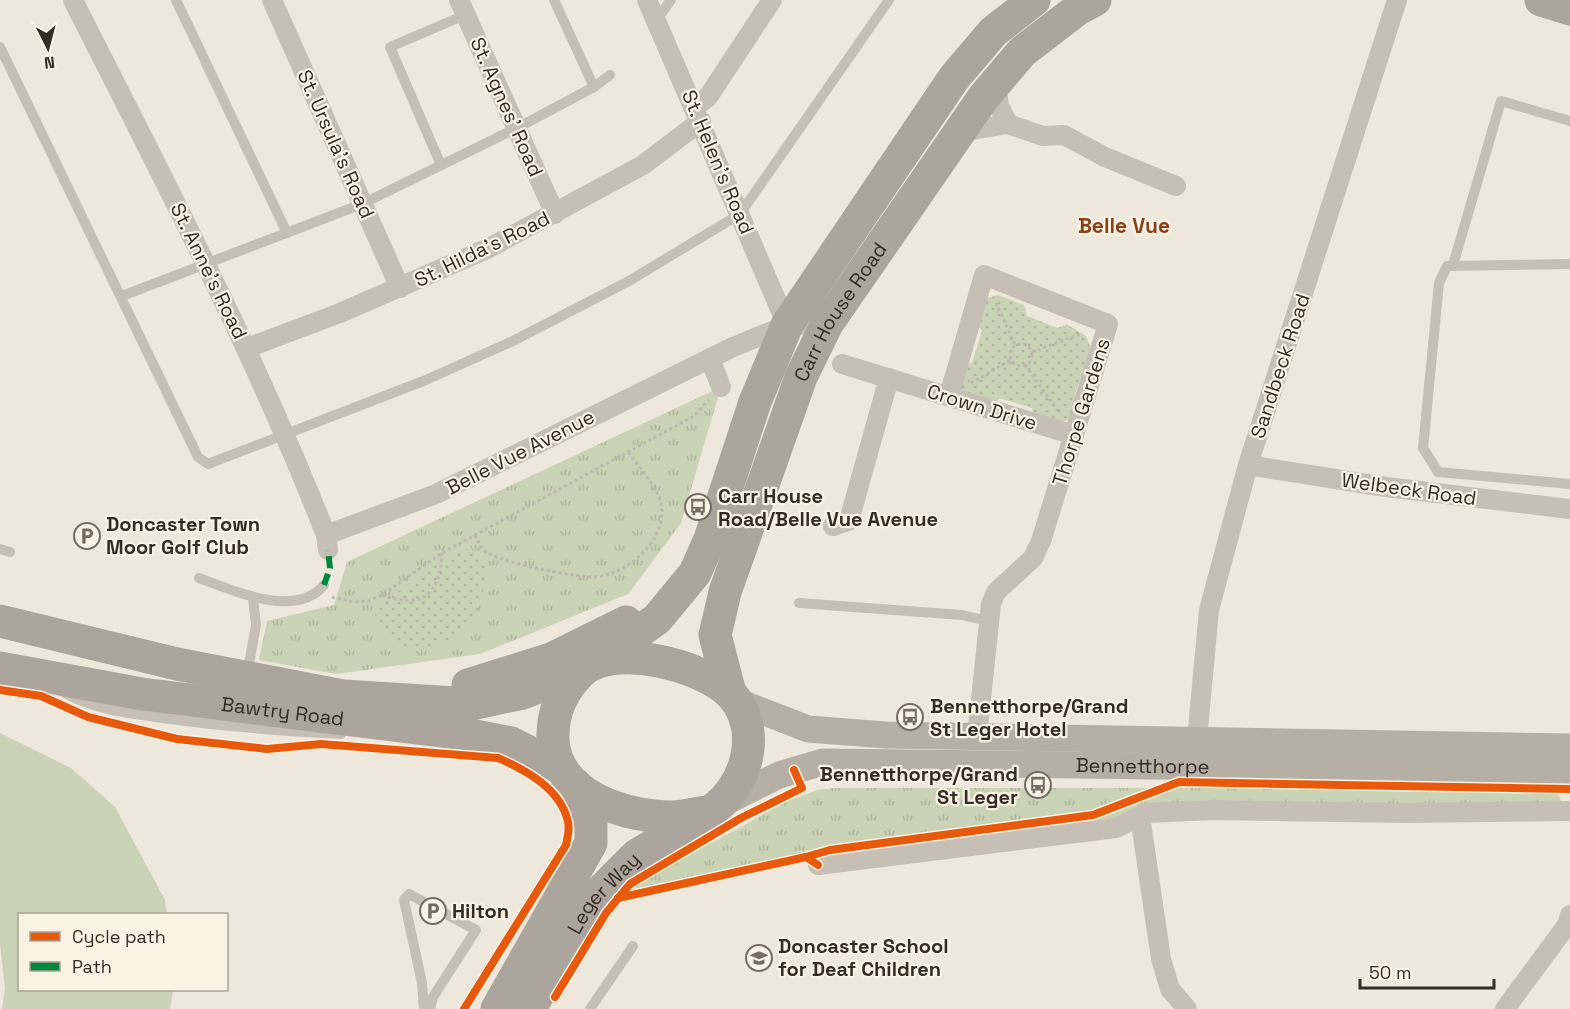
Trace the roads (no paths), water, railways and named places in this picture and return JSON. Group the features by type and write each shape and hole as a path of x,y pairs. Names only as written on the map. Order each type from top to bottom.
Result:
{"highway":[{"name":"Carr House Road","path":"733,697 715,635 725,592 801,377 827,324 996,83 1022,52 1047,31 1095,0"},
{"path":"1541,0 1570,9"},
{"name":"Carr House Road","path":"589,666 657,619 695,573 710,539 755,402 787,325 954,78 993,32 1030,1"},
{"name":"Bawtry Road","path":"343,696 472,685 551,658 680,592"},
{"name":"Bawtry Road","path":"0,621 247,678 343,696 471,704 523,693 589,666"},
{"path":"631,658 667,662 700,675 733,697 747,725 749,749 743,772 717,807 675,817 635,813 601,802 559,770 554,749 553,730 560,699 589,666 631,658"},
{"name":"Bawtry Road","path":"16,671 142,694 465,734 511,743 559,770"},
{"name":"Leger Way","path":"497,1009 591,843 591,824 559,770"},
{"name":"Leger Way","path":"530,1009 589,903 637,855 717,807"}],"street":[{"name":"St. Anne's Road","path":"73,0 247,348 286,435 327,542"},
{"name":"St. Ursula's Road","path":"272,0 400,288"},
{"name":"St. Helen's Road","path":"647,0 787,325"},
{"name":"St. Hilda's Road","path":"247,348 400,288 489,248 643,165 698,114 772,0"},
{"name":"Sandbeck Road","path":"1197,740 1209,610 1248,465 1397,0"},
{"path":"1030,1 1047,31"},
{"name":"St. Agnes' Road","path":"462,7 555,214"},
{"path":"996,83 999,106 1008,124"},
{"path":"960,132 1008,124 1043,136 1064,135 1105,157 1176,186"},
{"name":"Thorpe Gardens","path":"949,396 984,275 1108,324 1033,558 996,591 988,621 977,737"},
{"path":"787,325 827,324"},
{"name":"Belle Vue Avenue","path":"327,542 436,494 710,358 787,325"},
{"path":"710,358 721,387"},
{"name":"Crown Drive","path":"842,364 1074,435"},
{"path":"833,526 848,521 850,517 889,378"},
{"name":"Welbeck Road","path":"1248,465 1386,487 1570,509"},
{"name":"Bennetthorpe","path":"733,697 808,729 886,735 1570,747"},
{"name":"Bennetthorpe","path":"717,807 779,776 823,762 1570,771"},
{"path":"818,865 1116,828 1147,813 1213,810 1406,813 1570,811"},
{"path":"1140,816 1161,960 1170,989 1187,1009"},
{"path":"1505,1009 1567,925 1570,915"}],"lane":[{"path":"176,0 287,233"},
{"path":"554,0 594,87"},
{"path":"656,21 671,0"},
{"path":"0,47 201,462 208,464 426,380 513,341 628,281 740,214 889,0"},
{"path":"441,165 390,47 462,7"},
{"path":"122,296 362,204 517,128 594,87 610,75"},
{"path":"1453,265 1501,100 1570,121"},
{"path":"1570,264 1447,266 1439,283 1423,448 1438,472 1570,484"},
{"path":"199,578 253,598 292,600 309,597 322,588"},
{"path":"247,678 256,625 253,598"},
{"path":"799,603 962,615 988,621"},
{"path":"424,1009 422,983 404,896 413,894 476,930 433,997 430,1009"},
{"path":"590,1009 633,946"}],"place":[{"name":"Carr House Road/Belle Vue Avenue","path":"698,507"},
{"name":"Doncaster Town Moor Golf Club","path":"87,536"},
{"name":"Bennetthorpe/Grand St Leger Hotel","path":"910,717"},
{"name":"Bennetthorpe/Grand St Leger","path":"1038,785"},
{"name":"Hilton","path":"433,911"},
{"name":"Doncaster School for Deaf Children","path":"759,958"}],"district":[{"name":"Belle Vue","path":"1124,225"}]}
